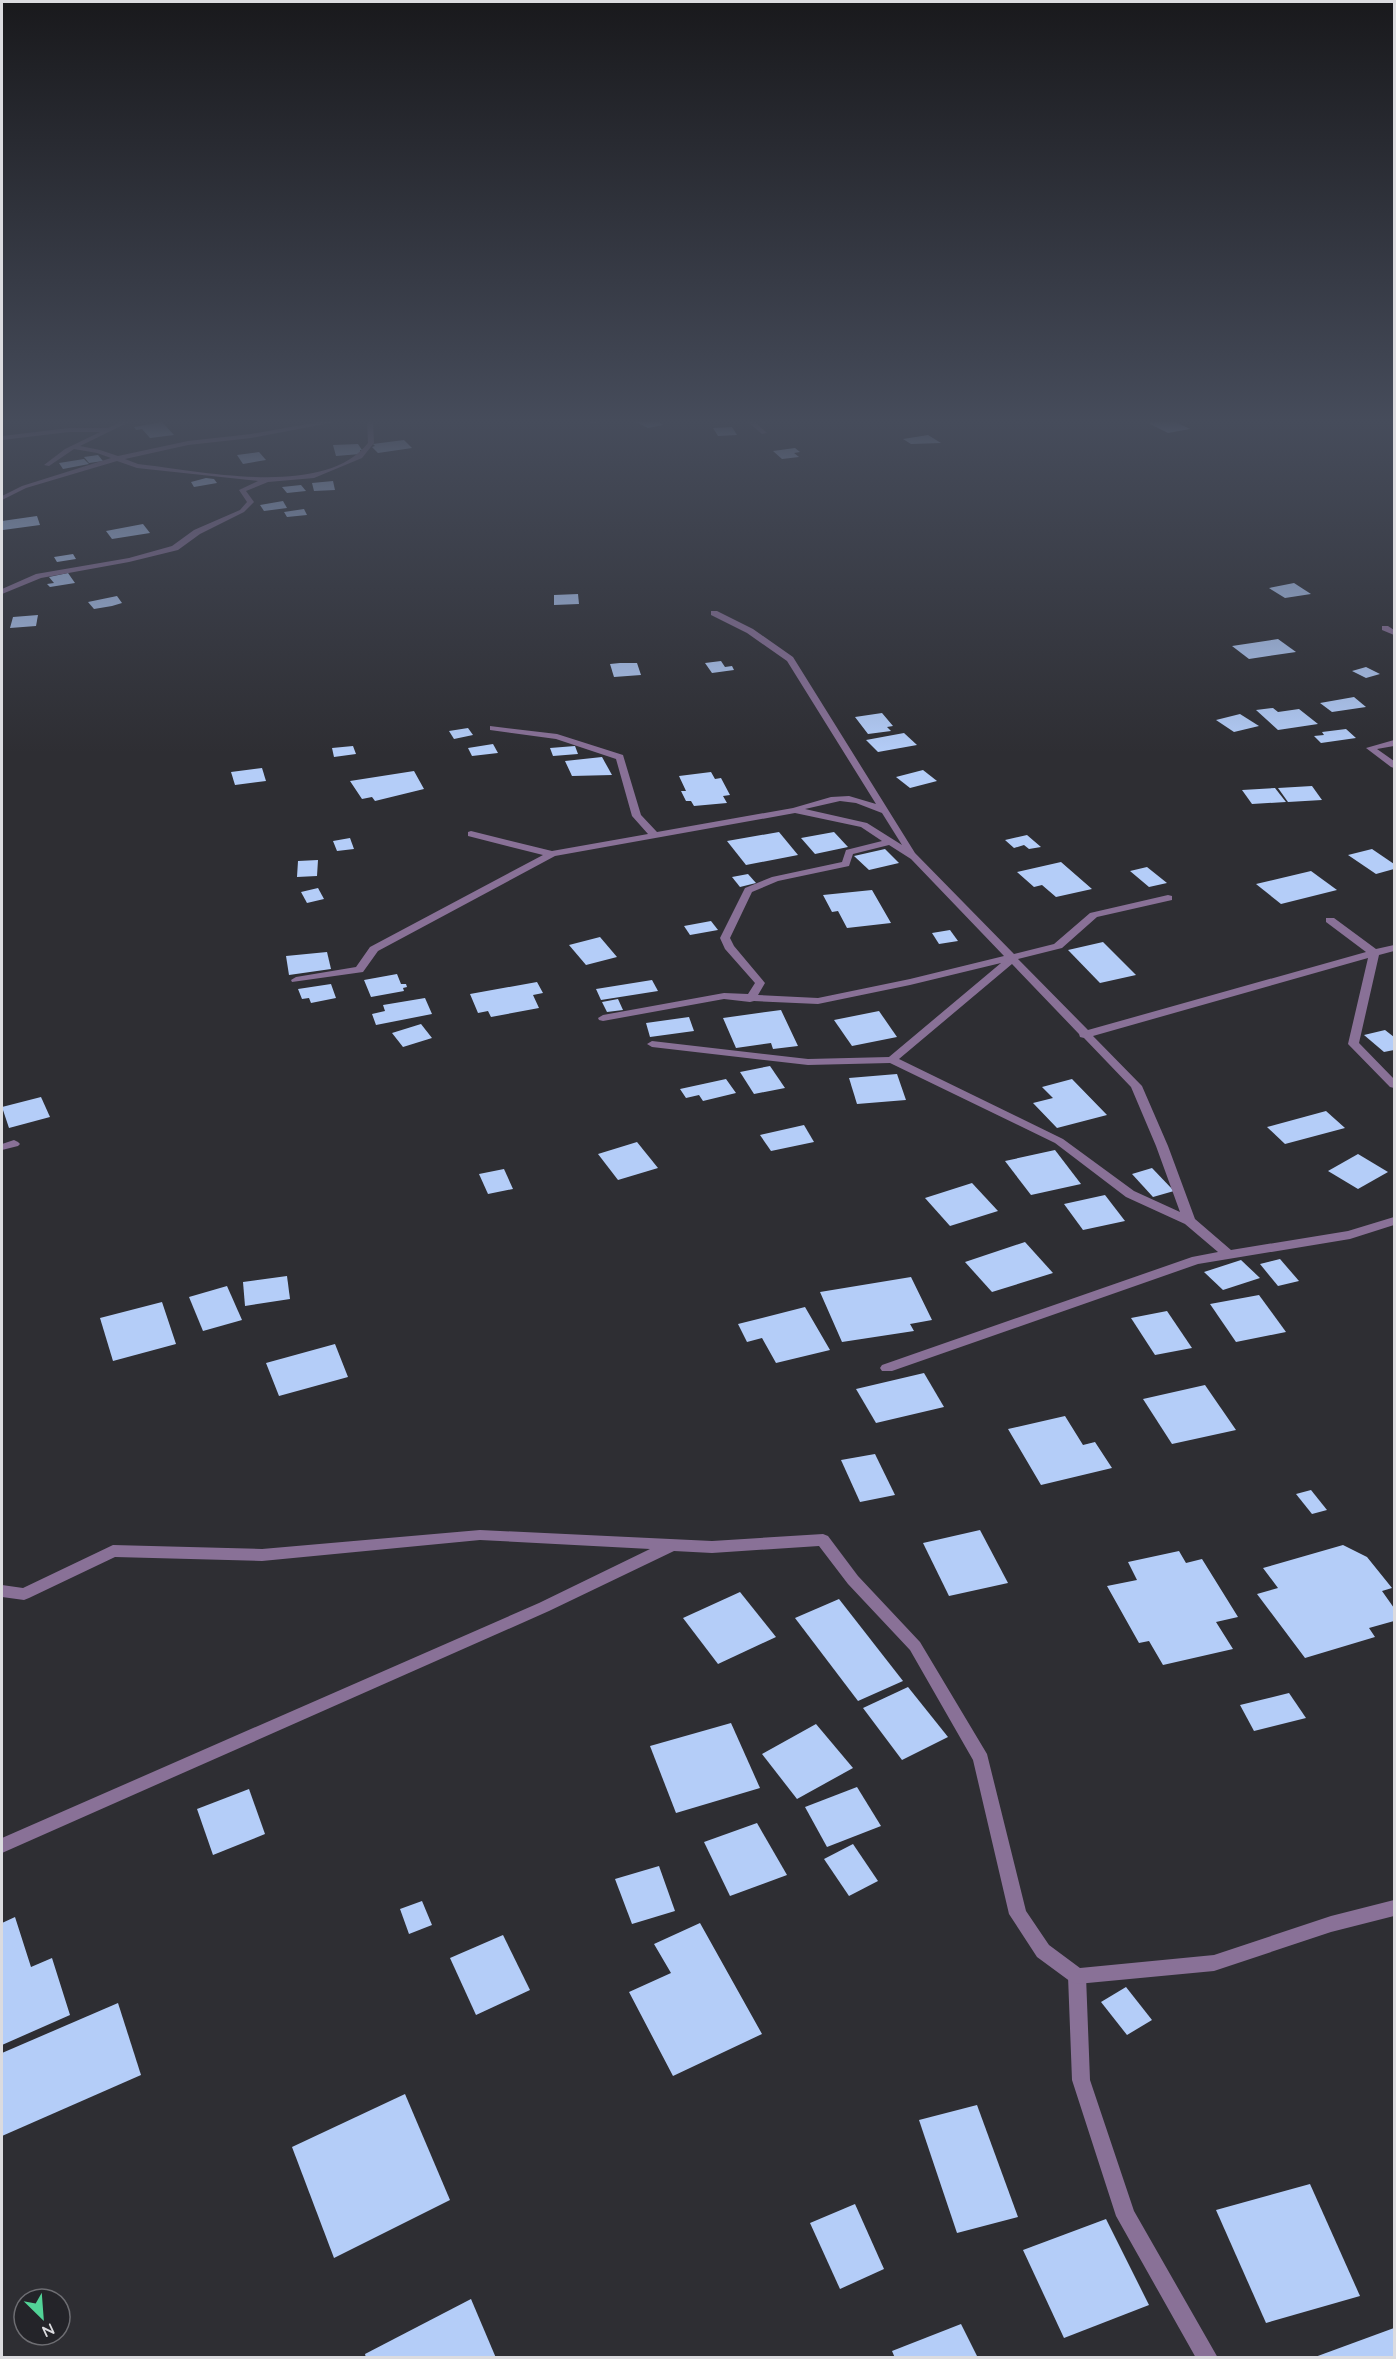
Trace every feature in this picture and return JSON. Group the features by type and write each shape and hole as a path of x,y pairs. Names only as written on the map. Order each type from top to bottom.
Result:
{"street":[{"path":"2,592 39,576 129,560 176,548 197,532"},
{"path":"714,613 750,631 790,658 882,810 914,857 1013,958 1084,1035 1136,1086 1162,1146 1189,1221"},
{"path":"1385,628 1395,633"},
{"path":"493,728 557,737 620,757 637,816 654,835"},
{"path":"1395,743 1370,748 1395,765"},
{"path":"296,980 359,970 374,949 552,854 795,810 829,799 856,798 882,810"},
{"path":"795,810 864,825 914,857"},
{"path":"471,834 552,854"},
{"path":"750,999 760,983 729,947 725,938 748,890 775,879 846,864 849,852 890,842"},
{"path":"603,1018 724,996 818,1001 1058,946 1094,915 1168,898"},
{"path":"1330,920 1374,953"},
{"path":"1084,1035 1395,948"},
{"path":"1374,953 1353,1044 1395,1085"},
{"path":"892,1060 1013,958"},
{"path":"652,1044 808,1062 892,1060 1059,1141 1130,1194 1189,1221 1227,1253"},
{"path":"887,1368 1196,1260 1350,1234 1395,1221"},
{"path":"2,1591 24,1594 112,1551 262,1556 480,1536 671,1546 823,1540 853,1580 915,1646 981,1759 1018,1914 1043,1951 1077,1976 1214,1962 1331,1924 1395,1908"},
{"path":"2,1846 544,1607 671,1546"},
{"path":"1077,1976 1081,2080 1126,2216 1208,2358"}],"building":[{"path":"107,532 150,533 112,539"},
{"path":"73,554 76,559 57,562 54,557"},
{"path":"68,573 75,583 50,587 47,584 54,583 49,577"},
{"path":"1294,583 1311,594 1285,598 1269,588"},
{"path":"578,594 579,604 554,605 554,595"},
{"path":"117,596 122,603 112,606 94,609 88,602"},
{"path":"38,615 36,626 10,628 13,617"},
{"path":"1278,639 1296,652 1249,659 1232,646"},
{"path":"721,661 725,667 732,666 734,670 712,673 705,663"},
{"path":"637,663 641,675 614,677 610,664"},
{"path":"1366,667 1380,674 1366,678 1352,671"},
{"path":"1354,697 1366,707 1332,712 1320,703"},
{"path":"1273,708 1278,712 1299,709 1318,724 1278,730 1256,710"},
{"path":"882,713 893,726 887,727 891,731 868,734 855,717"},
{"path":"1240,714 1259,726 1234,732 1216,720"},
{"path":"468,728 473,735 454,739 449,731"},
{"path":"1346,729 1356,738 1321,743 1314,736 1324,735 1322,732"},
{"path":"904,733 917,745 878,752 866,740"},
{"path":"493,744 498,753 472,756 468,748"},
{"path":"353,746 356,754 334,757 332,748"},
{"path":"575,746 578,754 553,756 550,748"},
{"path":"602,757 612,775 572,776 565,761"},
{"path":"262,768 266,781 235,785 231,772"},
{"path":"923,770 937,781 910,788 896,777"},
{"path":"414,771 424,789 375,801 372,797 362,799 350,781"},
{"path":"711,772 715,779 721,778 730,795 723,796 727,803 694,806 691,801 686,801 681,791 686,791 679,776"},
{"path":"1312,786 1322,800 1288,802 1278,788"},
{"path":"1275,788 1286,802 1252,804 1242,790"},
{"path":"779,832 798,855 746,865 727,841"},
{"path":"834,832 848,847 815,854 801,838"},
{"path":"1027,835 1041,847 1029,849 1024,845 1014,848 1005,840"},
{"path":"350,838 354,849 337,851 333,841"},
{"path":"885,849 899,863 869,870 854,856"},
{"path":"1372,849 1394,864 1394,869 1376,874 1348,855"},
{"path":"318,860 317,876 297,877 298,861"},
{"path":"1061,862 1092,889 1056,897 1042,885 1034,887 1017,872"},
{"path":"1147,867 1167,883 1149,887 1130,871"},
{"path":"1311,871 1337,890 1281,904 1256,884"},
{"path":"748,874 756,883 740,887 732,877"},
{"path":"318,888 324,899 307,903 301,892"},
{"path":"872,890 891,923 847,928 838,911 832,912 823,895"},
{"path":"711,921 718,930 690,935 684,926"},
{"path":"950,930 958,941 939,944 932,933"},
{"path":"600,937 617,957 586,965 569,945"},
{"path":"1103,942 1136,975 1100,983 1068,950"},
{"path":"327,952 331,969 289,975 286,956"},
{"path":"397,974 401,984 406,984 404,991 371,997 364,980"},
{"path":"652,980 658,991 601,1000 596,989"},
{"path":"537,982 543,993 533,995 539,1008 491,1017 488,1011 478,1013 470,994"},
{"path":"331,984 336,998 311,1003 309,998 302,999 298,989"},
{"path":"425,998 432,1014 376,1025 372,1014 385,1011 383,1005"},
{"path":"618,999 623,1010 607,1012 602,1002"},
{"path":"781,1010 798,1046 773,1049 771,1043 736,1048 723,1018"},
{"path":"879,1011 897,1037 852,1046 834,1020"},
{"path":"689,1017 694,1031 650,1037 646,1023"},
{"path":"421,1024 432,1038 403,1047 392,1033"},
{"path":"1385,1030 1394,1037 1394,1050 1384,1052 1364,1035"},
{"path":"770,1066 785,1088 754,1094 740,1072"},
{"path":"897,1074 906,1100 857,1104 849,1078"},
{"path":"726,1079 736,1093 703,1101 699,1095 686,1098 680,1089"},
{"path":"1072,1079 1107,1115 1057,1128 1033,1103 1053,1098 1042,1087"},
{"path":"41,1097 50,1117 9,1128 2,1107"},
{"path":"1326,1111 1345,1128 1285,1144 1267,1127"},
{"path":"804,1125 814,1142 771,1151 760,1135"},
{"path":"637,1142 658,1168 618,1180 598,1154"},
{"path":"1055,1150 1081,1184 1031,1195 1005,1161"},
{"path":"1358,1154 1388,1172 1358,1189 1328,1171"},
{"path":"1152,1168 1174,1191 1153,1197 1132,1174"},
{"path":"504,1169 513,1189 488,1194 479,1174"},
{"path":"972,1183 998,1211 950,1226 925,1198"},
{"path":"1105,1195 1125,1221 1083,1230 1064,1204"},
{"path":"1025,1242 1053,1273 992,1292 965,1262"},
{"path":"1280,1259 1299,1281 1278,1286 1260,1264"},
{"path":"1241,1260 1260,1278 1223,1290 1204,1272"},
{"path":"287,1276 290,1299 245,1306 243,1282"},
{"path":"911,1277 932,1320 910,1324 914,1331 842,1342 820,1292"},
{"path":"227,1286 242,1320 203,1331 189,1297"},
{"path":"1259,1295 1286,1332 1236,1342 1210,1304"},
{"path":"162,1302 176,1344 113,1361 100,1318"},
{"path":"805,1307 830,1350 776,1363 762,1338 747,1342 738,1324"},
{"path":"1167,1311 1192,1348 1155,1355 1131,1318"},
{"path":"335,1344 348,1377 279,1396 266,1363"},
{"path":"924,1373 944,1407 876,1423 856,1389"},
{"path":"1205,1385 1236,1430 1172,1444 1143,1399"},
{"path":"1065,1416 1083,1445 1095,1442 1112,1468 1041,1485 1008,1429"},
{"path":"875,1454 895,1495 860,1502 841,1460"},
{"path":"1311,1490 1327,1510 1312,1514 1296,1494"},
{"path":"980,1530 1008,1583 949,1596 923,1543"},
{"path":"1343,1545 1367,1557 1392,1588 1382,1591 1394,1608 1394,1621 1369,1628 1375,1637 1305,1658 1257,1594 1278,1588 1263,1568"},
{"path":"1179,1551 1186,1563 1202,1559 1238,1617 1216,1622 1233,1649 1163,1665 1149,1641 1139,1643 1107,1586 1137,1580 1128,1562"},
{"path":"740,1592 776,1637 718,1664 683,1618"},
{"path":"839,1599 903,1681 858,1701 795,1618"},
{"path":"908,1687 948,1737 902,1760 863,1708"},
{"path":"1289,1693 1306,1718 1254,1731 1240,1705"},
{"path":"731,1723 760,1788 676,1813 650,1746"},
{"path":"816,1724 853,1768 797,1799 762,1754"},
{"path":"857,1787 881,1826 827,1847 805,1807"},
{"path":"249,1789 265,1834 213,1855 197,1809"},
{"path":"757,1823 787,1875 730,1896 704,1842"},
{"path":"853,1844 878,1881 849,1896 824,1859"},
{"path":"659,1866 675,1911 632,1924 615,1879"},
{"path":"422,1901 432,1925 409,1934 400,1909"},
{"path":"15,1917 31,1967 52,1958 70,2015 2,2045 2,1923"},
{"path":"700,1923 762,2034 673,2076 629,1992 671,1973 654,1944"},
{"path":"503,1935 530,1990 476,2015 450,1958"},
{"path":"1126,1987 1152,2020 1127,2035 1101,2002"},
{"path":"118,2003 141,2075 2,2136 2,2053"},
{"path":"405,2094 450,2200 334,2258 292,2147"},
{"path":"977,2105 1018,2217 957,2233 919,2120"},
{"path":"1310,2184 1360,2296 1266,2323 1216,2210"},
{"path":"855,2204 884,2269 840,2289 810,2223"},
{"path":"1106,2219 1149,2305 1064,2338 1023,2250"},
{"path":"471,2299 496,2358 366,2358 365,2354"},
{"path":"961,2324 978,2358 895,2358 892,2351"},
{"path":"1394,2328 1394,2358 1315,2358 1315,2357"}]}
